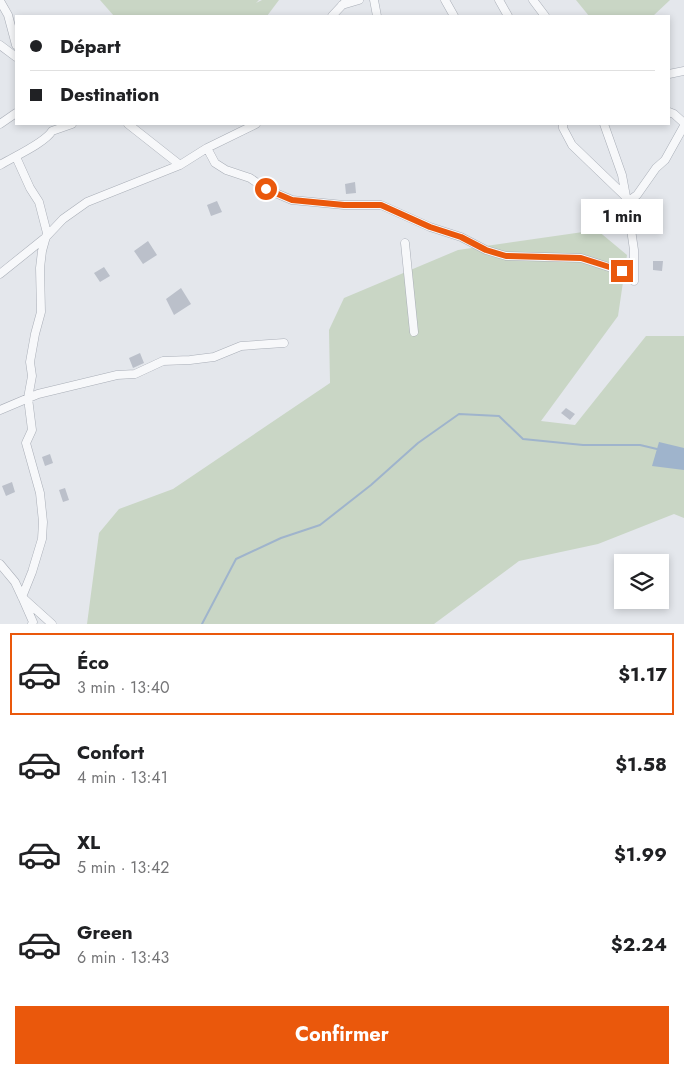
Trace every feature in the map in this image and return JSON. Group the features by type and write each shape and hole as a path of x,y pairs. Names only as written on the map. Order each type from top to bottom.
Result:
{"street":[{"path":"333,15 345,2 359,0"},
{"path":"374,0 377,15"},
{"path":"445,0 453,15"},
{"path":"499,0 507,15"},
{"path":"533,0 545,15"},
{"path":"0,1 8,15 15,41"},
{"path":"0,45 15,56"},
{"path":"670,74 684,71"},
{"path":"626,199 637,195 656,168 665,160 684,125 670,112"},
{"path":"0,124 15,114"},
{"path":"0,165 16,157 50,134 51,127 65,125"},
{"path":"129,125 180,165"},
{"path":"0,274 46,238 63,219 87,202 180,165 207,148 254,125"},
{"path":"563,125 572,146 626,199"},
{"path":"207,148 215,163 226,170 250,178 266,189 292,200 344,205 381,205 430,227 461,237 486,250 506,256 581,258 622,271 634,281 634,250 622,176 604,125"},
{"path":"16,157 30,188 39,202 47,233 40,268 41,312 34,334 30,362 32,376 28,398 32,430 26,443 40,493 43,522 42,539 22,597"},
{"path":"405,243 414,332"},
{"path":"0,410 28,398 80,383 117,375 135,374 163,362 214,357 241,346 284,343"},
{"path":"0,564 15,582 33,622 32,624"},
{"path":"22,597 52,624"}],"green space":[{"path":"100,0 259,0 256,3 262,0 279,0 268,15 113,15"},
{"path":"576,0 670,0 654,15 588,15"},
{"path":"597,230 627,255 618,316 541,421 575,425 646,336 684,336 684,518 674,514 598,544 519,561 434,624 87,624 99,533 119,509 173,489 330,383 329,330 344,298 458,250"}],"water":[{"path":"659,442 684,448 684,470 652,466"}],"building":[{"path":"355,182 356,193 346,194 345,184"},
{"path":"217,201 222,212 211,216 207,205"},
{"path":"148,241 157,255 143,264 134,251"},
{"path":"653,261 663,261 662,271 653,270"},
{"path":"104,267 110,276 100,282 94,273"},
{"path":"181,288 191,304 174,315 166,299"},
{"path":"140,353 144,363 133,368 129,358"},
{"path":"566,408 575,414 570,420 561,413"},
{"path":"50,454 53,463 45,466 42,457"},
{"path":"12,482 15,492 6,496 2,486"},
{"path":"65,488 69,500 63,502 59,490"}],"waterway":[{"path":"202,624 236,559 281,538 320,525 371,485 418,443 459,414 499,416 523,439 583,445 640,445 657,449"}],"route":[{"path":"266,189 292,200 344,205 381,205 430,227 461,237 486,250 506,256 581,258 622,271"}]}
